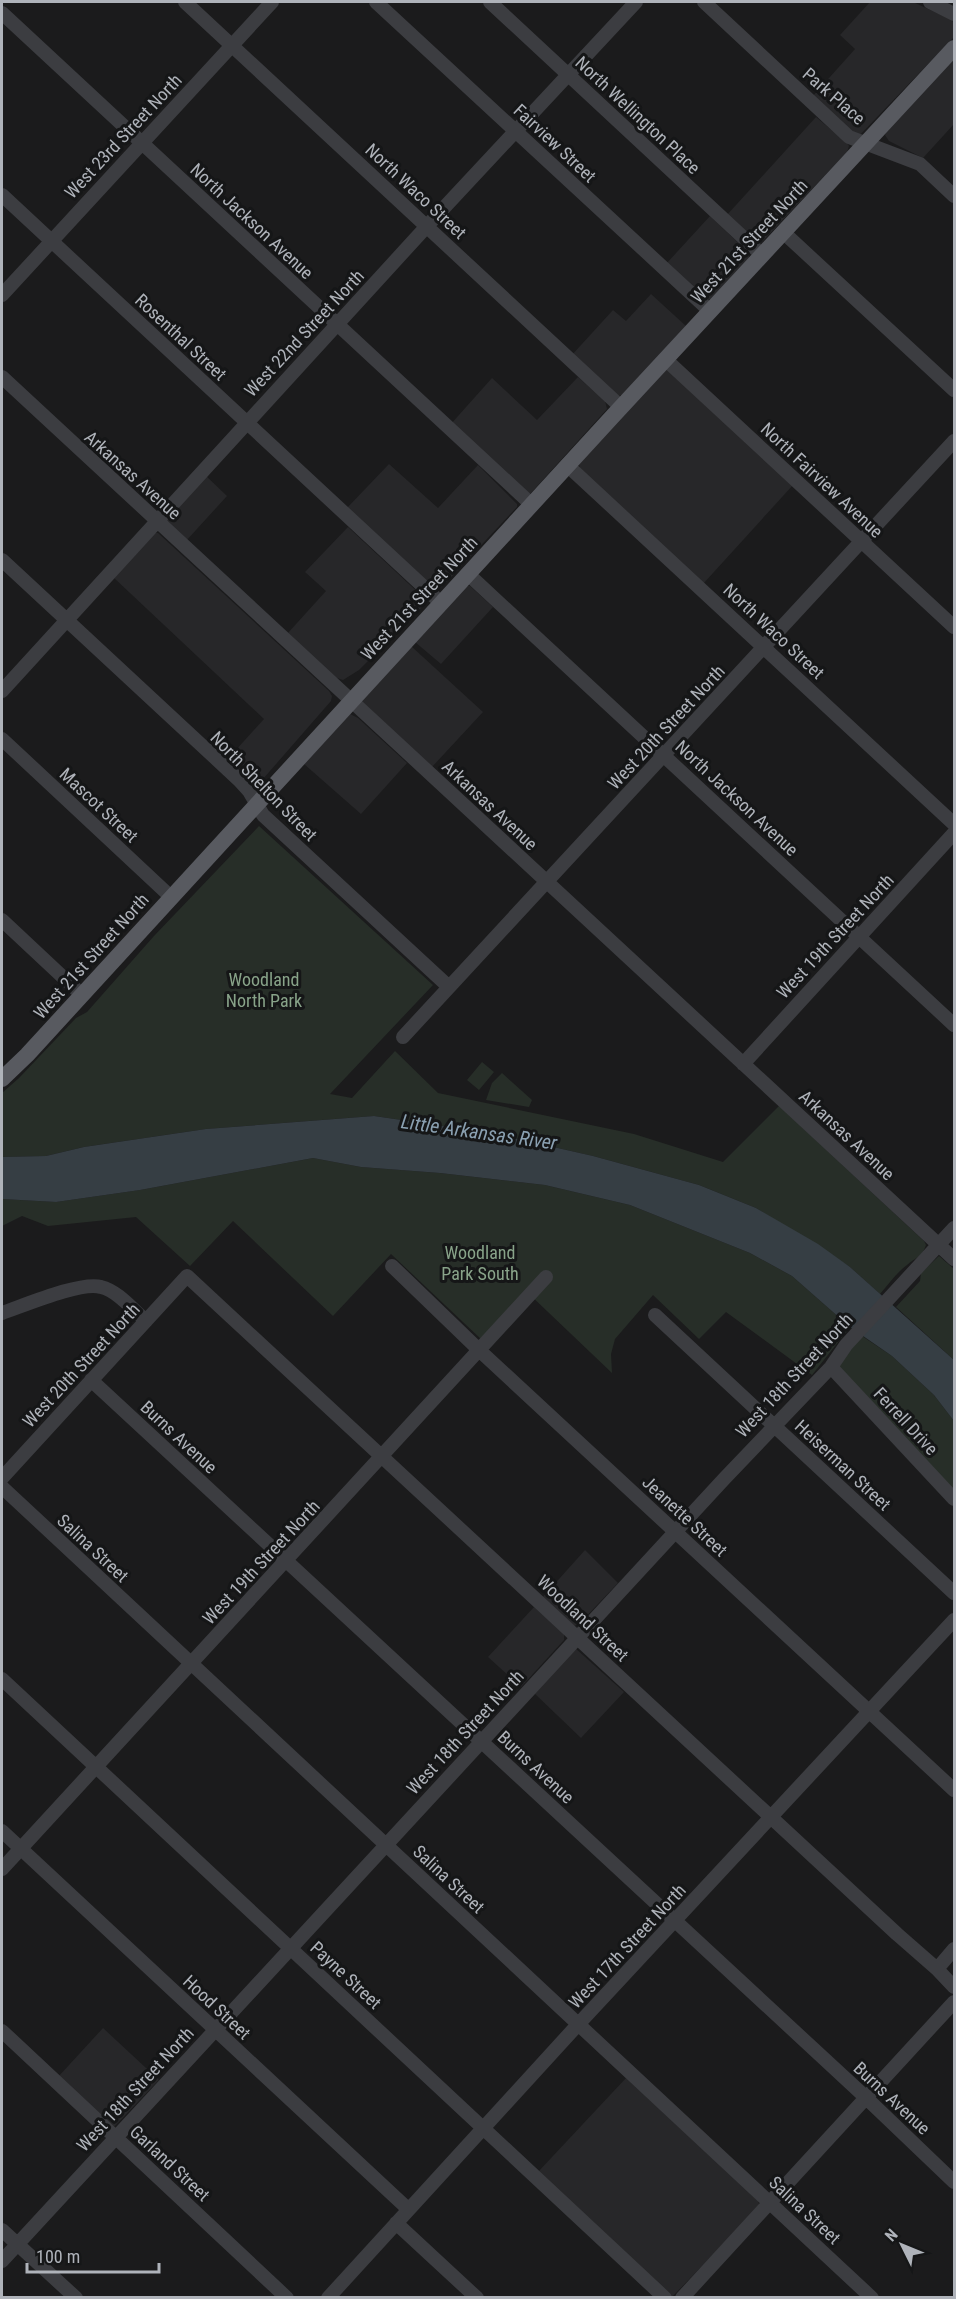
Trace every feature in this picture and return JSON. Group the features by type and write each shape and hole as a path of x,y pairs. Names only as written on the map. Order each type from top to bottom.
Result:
{"main road":[{"name":"West 21st Street North","path":"2,1079 27,1055 621,406 954,48"}],"street":[{"name":"North Waco Street","path":"185,2 621,406"},
{"name":"West 23rd Street North","path":"2,296 272,2"},
{"name":"Fairview Street","path":"376,2 710,311"},
{"name":"North Wellington Place","path":"490,2 762,255"},
{"name":"West 22nd Street North","path":"2,691 246,422 636,2"},
{"name":"Park Place","path":"704,2 849,137 920,164 954,196"},
{"path":"930,2 954,14"},
{"name":"North Jackson Avenue","path":"2,13 531,504"},
{"name":"Rosenthal Street","path":"2,195 441,603"},
{"path":"783,232 954,390"},
{"name":"North Fairview Avenue","path":"665,359 954,627"},
{"name":"Arkansas Avenue","path":"2,377 954,1259"},
{"name":"West 20th Street North","path":"403,1036 954,441"},
{"name":"North Waco Street","path":"567,465 954,824"},
{"name":"North Shelton Street","path":"2,560 239,780 249,791 263,815 449,987"},
{"name":"North Jackson Avenue","path":"468,574 954,1025"},
{"name":"Mascot Street","path":"2,739 171,897"},
{"name":"West 19th Street North","path":"743,1064 954,833"},
{"path":"2,920 82,995"},
{"name":"West 18th Street North","path":"2,2261 773,1425 831,1367 846,1345 954,1228"},
{"name":"Jeanette Street","path":"392,1266 479,1350 954,1790"},
{"name":"West 20th Street North","path":"2,1478 187,1276"},
{"name":"Woodland Street","path":"187,1276 954,1987"},
{"name":"West 19th Street North","path":"2,1869 546,1277"},
{"path":"2,1313 51,1296 100,1286 110,1290 146,1321"},
{"name":"Heiserman Street","path":"655,1315 954,1593"},
{"name":"Ferrell Drive","path":"831,1367 954,1499"},
{"name":"Burns Avenue","path":"92,1380 867,2098 954,2182"},
{"name":"Salina Street","path":"2,1487 872,2298"},
{"name":"West 17th Street North","path":"328,2298 954,1620"},
{"name":"Payne Street","path":"2,1679 665,2298"},
{"name":"Hood Street","path":"2,1831 408,2209"},
{"path":"937,1969 954,1949"},
{"path":"682,2298 954,2002"},
{"name":"Garland Street","path":"2,2031 287,2298"},
{"path":"396,2223 477,2298"},
{"path":"2,2230 76,2298"}],"shaded area":[{"path":"870,2 913,2 952,20 954,37 858,137 812,97 855,49 840,35"},
{"path":"954,58 954,124 923,158 889,141 885,135 887,130"},
{"path":"816,117 847,143 849,146 847,152 760,244 726,216"},
{"path":"710,216 749,253 749,258 711,299 707,300 666,264"},
{"path":"651,294 686,326 624,394 619,396 571,356 613,310 626,321"},
{"path":"666,369 793,485 703,584 581,471 579,465 582,459"},
{"path":"578,377 605,401 607,409 527,495 450,425 492,378 537,420"},
{"path":"389,464 438,508 478,465 517,504 517,507 438,591 435,591 346,509"},
{"path":"204,474 227,496 186,541 166,523 167,515"},
{"path":"348,527 425,599 425,604 359,670 343,680 334,677 287,634 326,591 305,572"},
{"path":"155,533 158,533 332,696 331,701 263,779 255,785 225,762 264,719 113,577"},
{"path":"466,586 470,586 493,607 441,664 415,642"},
{"path":"411,646 483,712 432,767 362,702"},
{"path":"350,714 358,718 407,763 361,814 304,764"},
{"path":"585,1550 618,1583 579,1624 574,1626 542,1598"},
{"path":"534,1607 564,1634 564,1640 521,1687 488,1657"},
{"path":"575,1648 624,1692 581,1738 533,1692"},
{"path":"103,2028 159,2080 114,2127 58,2077"},
{"path":"626,2078 758,2200 759,2204 759,2207 673,2296 670,2296 538,2172"}],"green space":[{"name":"Woodland North Park","path":"259,826 433,985 330,1094 352,1098 395,1051 438,1093 634,1134 723,1162 779,1106 924,1241 926,1245 922,1252 900,1271 880,1294 850,1267 756,1208 699,1185 593,1156 491,1133 374,1116 206,1129 84,1147 46,1156 2,1157 2,1093 76,1018 87,1012 154,936"},
{"path":"482,1062 494,1072 479,1090 467,1080"},
{"path":"502,1073 532,1100 529,1107 486,1100 492,1083"},
{"name":"Woodland Park South","path":"313,1158 361,1167 545,1185 630,1205 750,1253 792,1276 850,1327 812,1375 726,1312 699,1339 653,1295 615,1339 611,1354 612,1373 527,1292 482,1340 391,1254 333,1316 233,1221 190,1266 136,1217 48,1226 22,1216 2,1226 2,1199 56,1202 140,1190"},
{"path":"939,1256 954,1269 954,1360 896,1307 920,1281 921,1273"},
{"path":"862,1336 892,1356 934,1395 954,1421 954,1491 837,1366"}],"water":[{"name":"Little Arkansas River","path":"374,1116 491,1133 593,1156 699,1185 756,1208 818,1244 850,1267 954,1360 954,1421 934,1395 892,1356 850,1327 792,1276 750,1253 630,1205 545,1185 361,1167 313,1158 140,1190 56,1202 2,1199 2,1157 46,1156 84,1147 206,1129"}]}
